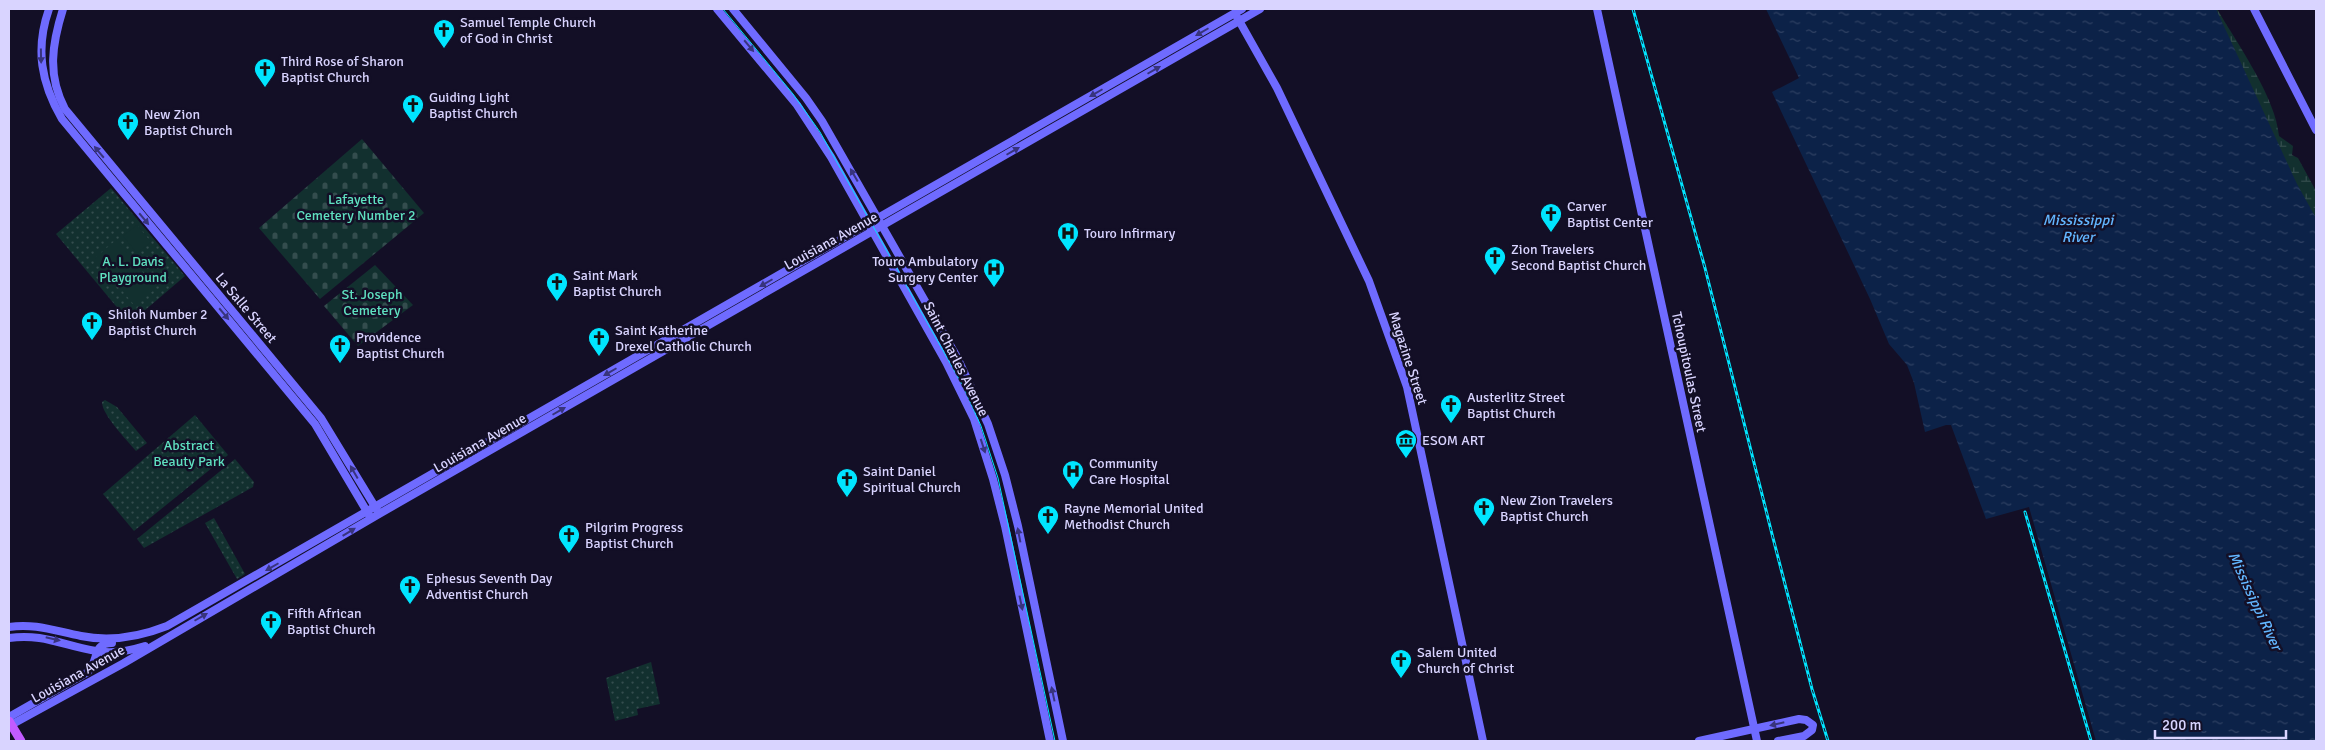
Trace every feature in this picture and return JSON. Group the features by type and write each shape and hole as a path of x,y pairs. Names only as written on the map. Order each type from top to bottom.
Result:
{"main road":[{"path":"9,722 20,741"}],"street":[{"path":"49,9 40,49 43,79 52,103 76,131"},
{"path":"63,9 54,42 54,78 60,100 76,131"},
{"name":"Saint Charles Avenue","path":"717,9 797,105 832,157 946,362 977,428 994,479 1005,526 1050,741"},
{"name":"Saint Charles Avenue","path":"733,9 806,98 879,218 957,357 984,414 997,448 1018,526 1063,741"},
{"name":"Louisiana Avenue","path":"9,722 88,672 94,664 97,651 103,643 126,641 167,626 377,511 824,254 869,223 1233,11 1242,9"},
{"name":"Louisiana Avenue","path":"824,254 883,226 1260,9"},
{"name":"Tchoupitoulas Street","path":"1597,9 1757,741"},
{"path":"2254,9 2316,130"},
{"name":"Magazine Street","path":"1233,11 1277,88 1369,282 1407,387 1483,741"},
{"name":"La Salle Street","path":"76,131 321,418 377,511"},
{"name":"La Salle Street","path":"76,131 315,424 369,515"},
{"path":"918,195 922,203"},
{"name":"Louisiana Avenue","path":"9,722 124,663 369,515"},
{"name":"Louisiana Avenue","path":"13,627 43,626 95,638 138,636"},
{"path":"9,637 15,632 13,627"},
{"path":"9,637 37,636 97,651"},
{"name":"Louisiana Avenue","path":"97,651 127,650 159,641"},
{"path":"1699,741 1799,719 1806,720 1812,725 1812,730 1804,736 1778,741"}],"green space":[{"path":"2207,9 2217,9 2245,54 2271,105 2279,136 2293,146 2292,155 2298,158 2316,191 2316,231"},
{"name":"Lafayette Cemetery Number 2","path":"362,139 424,213 320,299 259,228"},
{"name":"A. L. Davis Playground","path":"111,188 185,276 130,323 56,234"},
{"path":"137,225 151,242 137,253 123,236"},
{"path":"116,240 156,288 135,306 95,258"},
{"name":"St. Joseph Cemetery","path":"375,265 413,305 358,346 324,306"},
{"path":"105,400 117,407 147,443 136,451 106,414 102,402"},
{"name":"Abstract Beauty Park","path":"195,415 228,455 134,531 103,494"},
{"path":"235,459 254,482 253,487 144,548 137,539"},
{"path":"214,518 245,574 237,579 205,523"},
{"path":"651,662 660,704 637,709 638,715 615,721 606,678"}],"water":[{"name":"Mississippi River","path":"1766,9 2216,9 2297,184 2316,218 2316,741 2096,741 2029,507 1986,519 1951,425 1925,432 1914,383 1907,365 1889,344 1870,299 1772,92 1799,78"}],"tram line":[{"path":"723,9 793,94 820,132 963,386 981,426 998,478 1055,741"}],"railway":[{"path":"1633,9 1705,268 1812,689 1828,741"},
{"path":"2025,512 2091,741"}],"place":[{"name":"Samuel Temple Church of God in Christ","path":"444,49"},
{"name":"Third Rose of Sharon Baptist Church","path":"265,88"},
{"name":"Guiding Light Baptist Church","path":"413,124"},
{"name":"New Zion Baptist Church","path":"128,141"},
{"name":"Carver Baptist Center","path":"1551,233"},
{"name":"Touro Infirmary","path":"1068,252"},
{"name":"Zion Travelers Second Baptist Church","path":"1495,276"},
{"name":"Touro Ambulatory Surgery Center","path":"994,288"},
{"name":"Saint Mark Baptist Church","path":"557,302"},
{"name":"Shiloh Number 2 Baptist Church","path":"92,341"},
{"name":"Saint Katherine Drexel Catholic Church","path":"599,357"},
{"name":"Providence Baptist Church","path":"340,364"},
{"name":"Austerlitz Street Baptist Church","path":"1451,424"},
{"name":"ESOM ART","path":"1406,459"},
{"name":"Community Care Hospital","path":"1073,490"},
{"name":"Saint Daniel Spiritual Church","path":"847,498"},
{"name":"New Zion Travelers Baptist Church","path":"1484,527"},
{"name":"Rayne Memorial United Methodist Church","path":"1048,535"},
{"name":"Pilgrim Progress Baptist Church","path":"569,554"},
{"name":"Ephesus Seventh Day Adventist Church","path":"410,605"},
{"name":"Fifth African Baptist Church","path":"271,640"},
{"name":"Salem United Church of Christ","path":"1401,679"}]}
